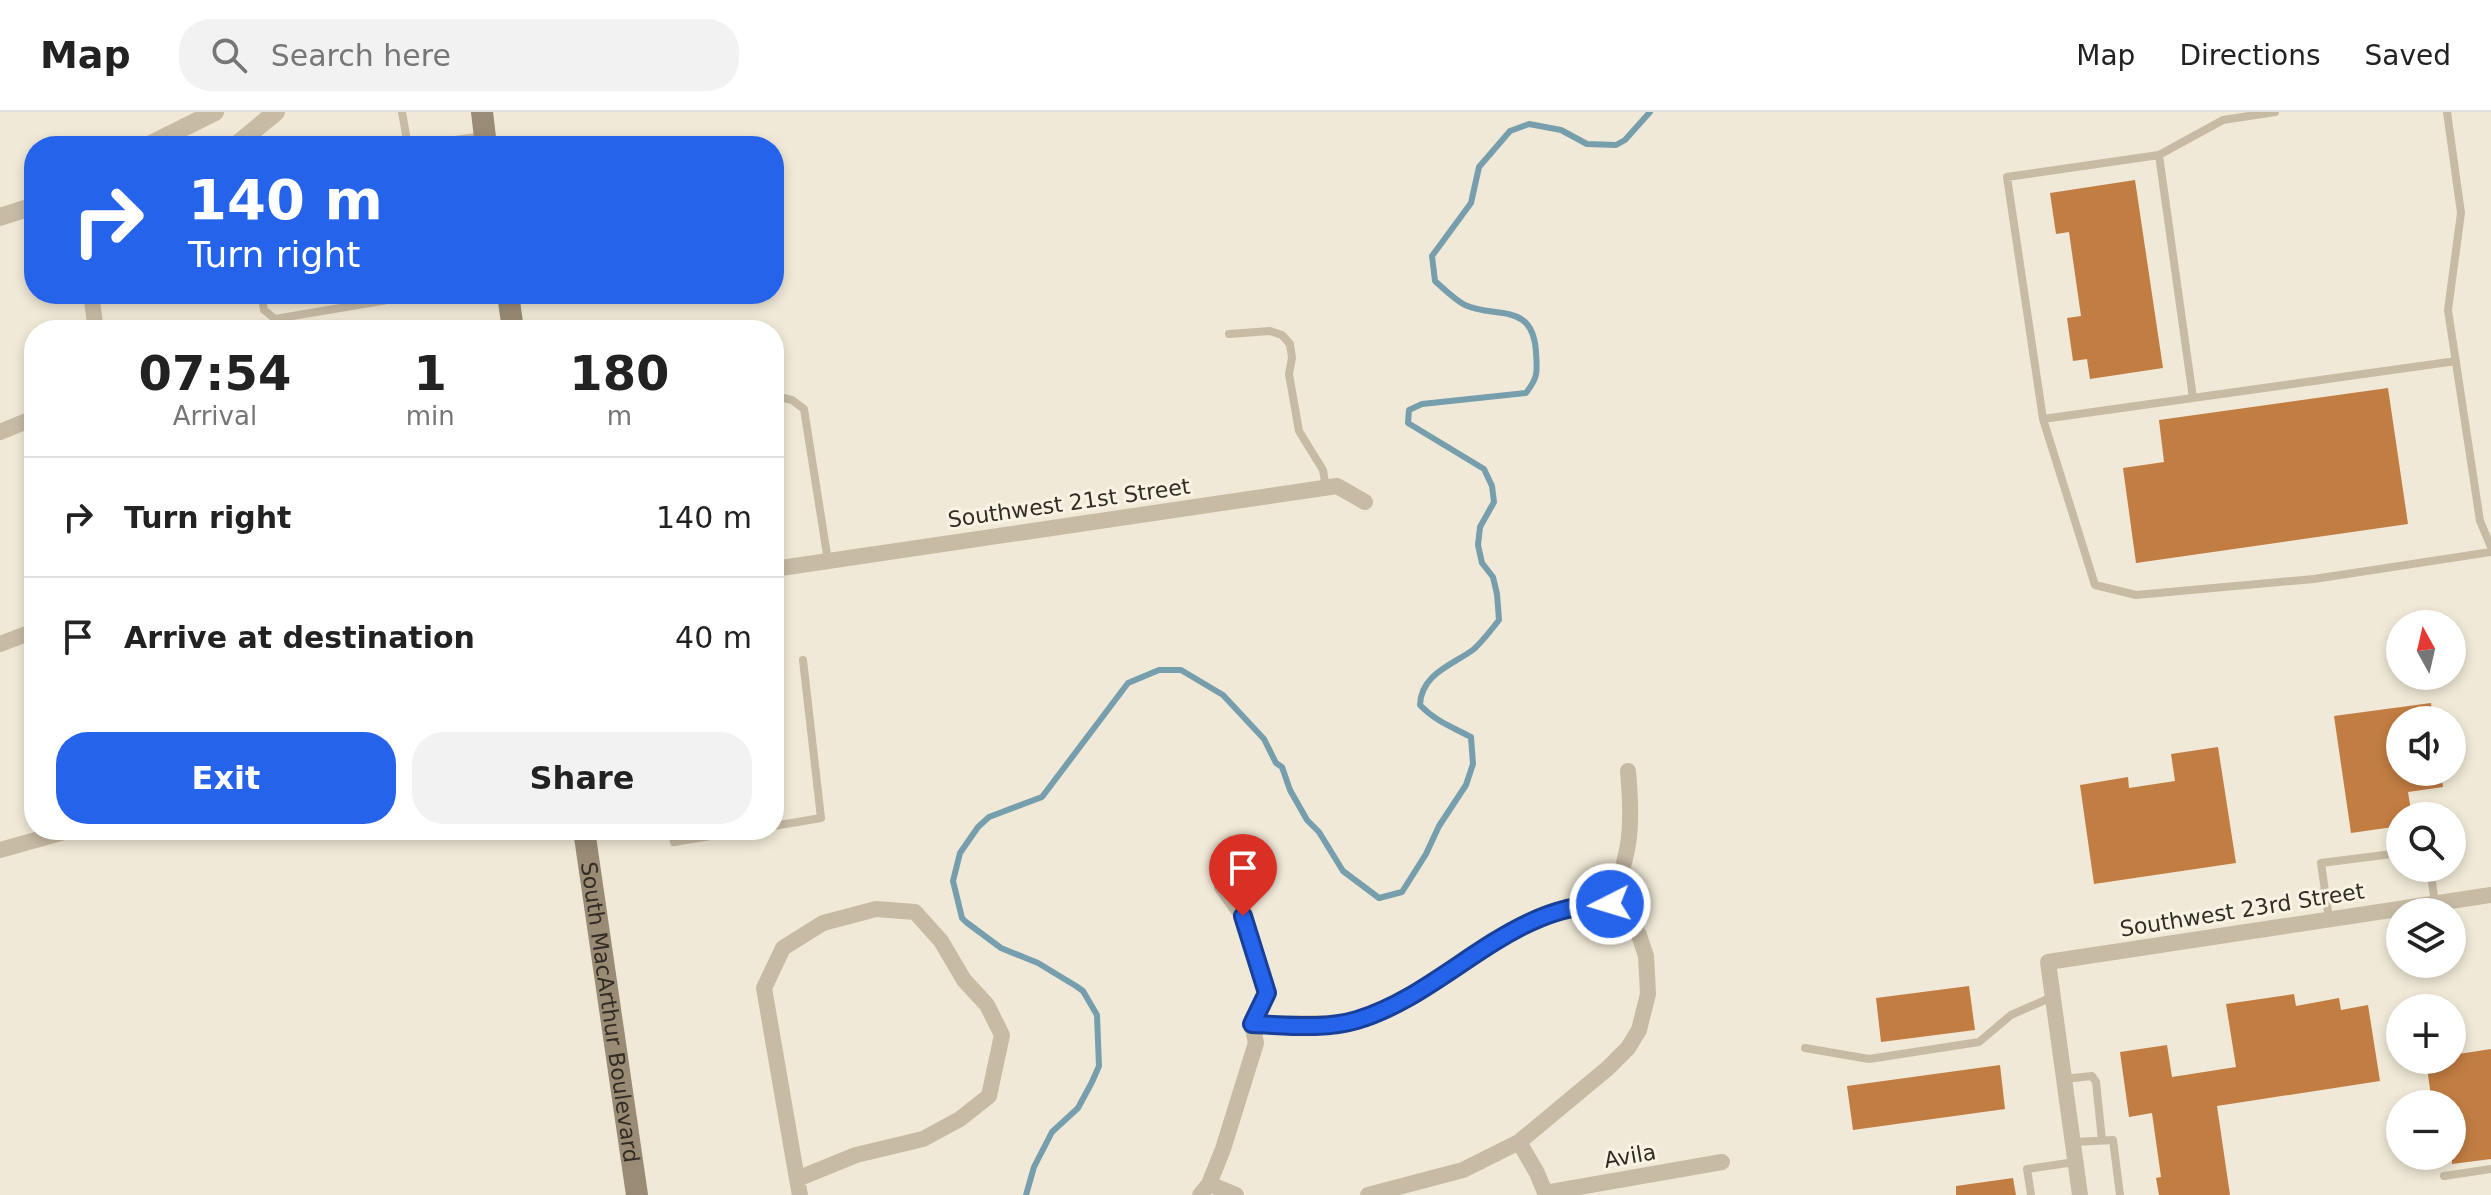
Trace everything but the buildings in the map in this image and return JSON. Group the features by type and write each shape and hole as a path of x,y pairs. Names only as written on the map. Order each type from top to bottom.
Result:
{"main road":[{"path":"482,112 485,136"},
{"name":"South MacArthur Boulevard","path":"585,840 637,1195"}],"street":[{"path":"169,136 215,112"},
{"path":"247,136 276,112"},
{"path":"0,217 24,209"},
{"path":"0,432 24,422"},
{"name":"Southwest 21st Street","path":"784,568 1337,486 1365,502"},
{"path":"0,644 24,635"},
{"path":"1610,904 1626,865 1632,816 1628,771"},
{"path":"0,850 36,840"},
{"path":"1222,887 1243,916 1267,993 1252,1024 1256,1043 1223,1149 1204,1190 1236,1195"},
{"name":"Southwest 23rd Street","path":"2466,899 2491,895"},
{"path":"1252,1024 1337,1023 1366,1017 1416,995 1471,955 1529,922 1560,910 1589,904 1610,904 1626,914 1639,935 1646,956 1648,994 1639,1030 1628,1048 1519,1142 1463,1170 1368,1195"},
{"path":"876,909 915,912 941,941 964,980 987,1005 1002,1035 989,1096 960,1119 923,1139 856,1155 798,1187 764,988 783,948 823,923 876,909"},
{"name":"Southwest 23rd Street","path":"2052,996 2048,962 2386,910"},
{"path":"2052,996 2080,1195"},
{"path":"1519,1142 1546,1194"},
{"name":"Avila","path":"1546,1194 1722,1162"}],"lane":[{"path":"402,112 407,136"},
{"path":"2275,112 2223,120 2159,155 2007,177 2043,419 2095,585 2136,595 2151,594 2314,579 2491,549 2480,521 2448,310 2461,213 2447,112"},
{"path":"2159,155 2193,398"},
{"path":"263,304 264,310 275,319 364,304"},
{"path":"1229,334 1270,331 1282,335 1290,344 1292,358 1289,374 1299,431 1323,470 1326,488"},
{"path":"2043,419 2456,361"},
{"path":"784,398 804,409 828,561"},
{"path":"784,824 821,818 803,660"},
{"path":"2330,919 2321,863 2386,855"},
{"path":"1805,1048 1869,1059 1979,1042 2011,1015 2052,996"},
{"path":"2064,1079 2092,1076 2096,1082 2102,1140"},
{"path":"2073,1142 2113,1140 2120,1195"},
{"path":"2031,1195 2027,1169 2076,1161"},
{"path":"2444,1176 2491,1169"}],"waterway":[{"path":"1026,1195 1034,1167 1052,1132 1078,1108 1099,1066 1097,1015 1083,991 1038,963 1001,948 962,918 953,881 960,853 989,817 1042,797 1128,683 1159,670 1181,670 1223,695 1264,739 1276,763 1282,767 1290,790 1307,820 1319,832 1343,871 1379,898 1402,892 1466,785 1473,764 1471,737 1426,711 1420,705 1422,694 1433,677 1474,649 1499,620 1493,577 1482,563 1478,545 1480,527 1494,502 1492,486 1484,469 1408,423 1409,410 1422,404 1526,393 1537,369 1533,336 1528,325 1520,318 1477,309 1457,300 1435,281 1432,256 1471,203 1479,167 1510,131 1529,124 1561,130 1587,144 1616,145 1625,140 1650,112"}],"route":[{"path":"1243,916 1267,993 1252,1024 1303,1025 1352,1022 1366,1017 1416,995 1471,955 1529,922 1560,910 1589,904 1610,904"}]}
